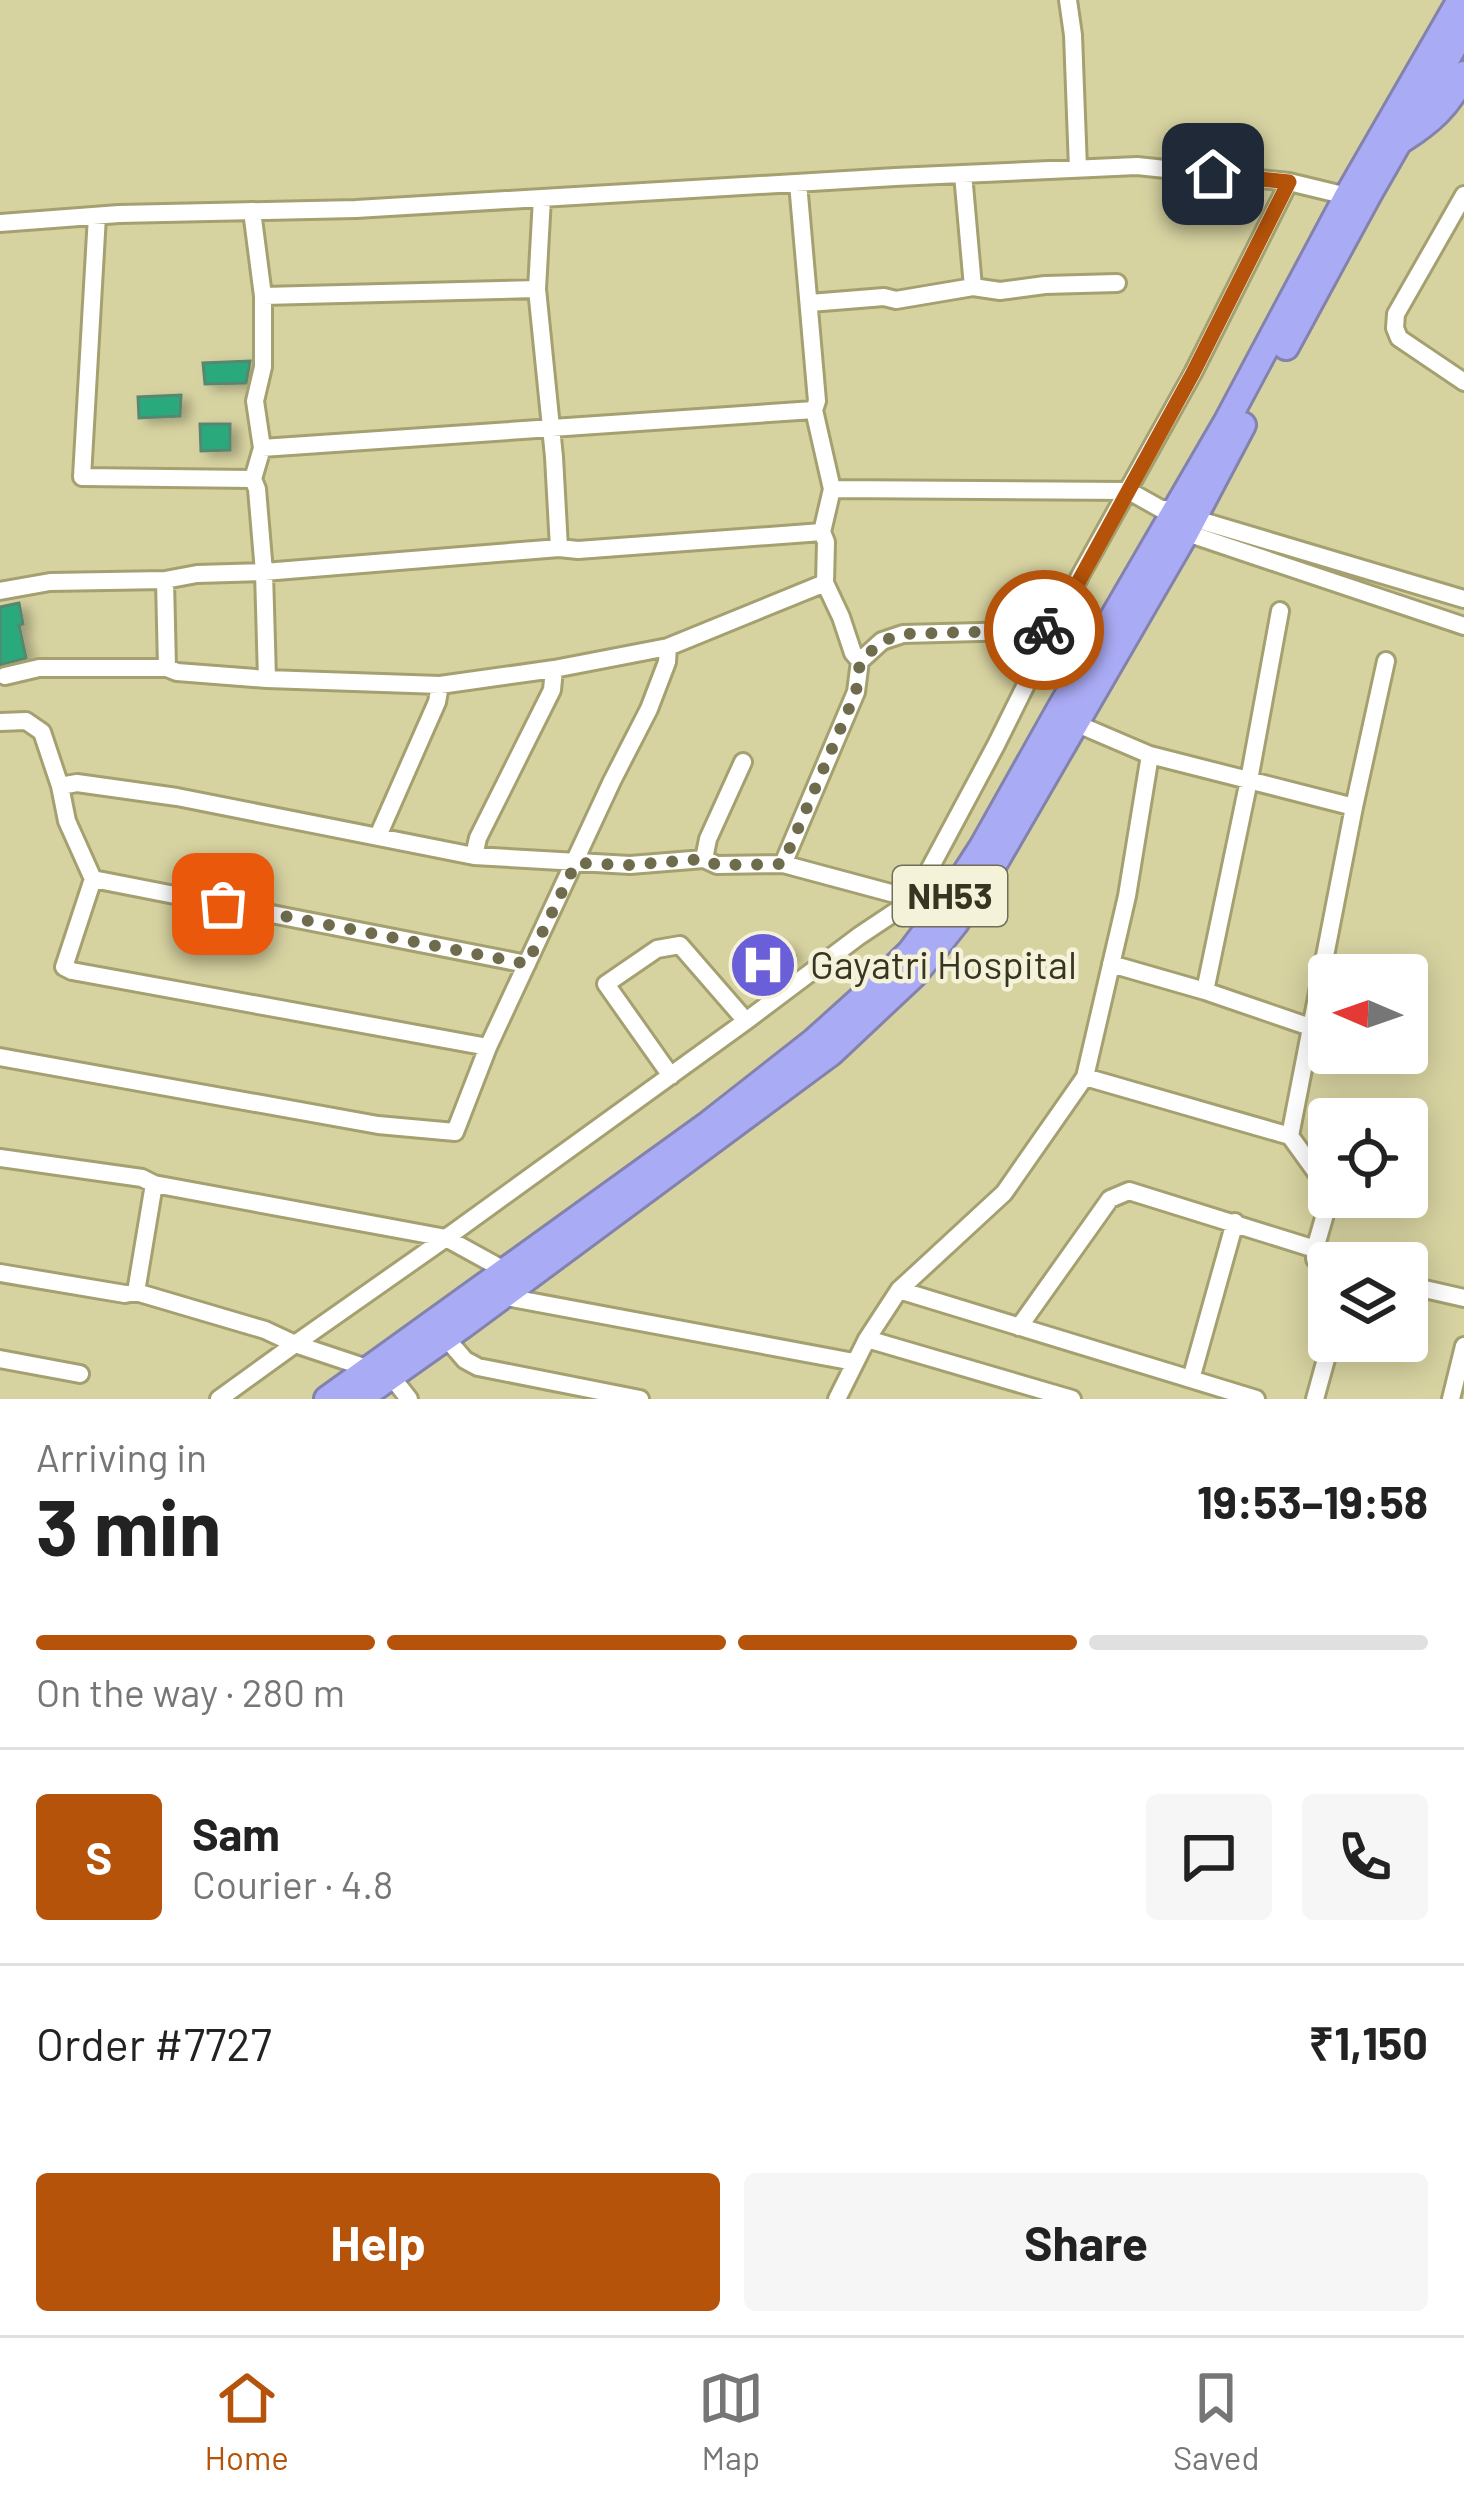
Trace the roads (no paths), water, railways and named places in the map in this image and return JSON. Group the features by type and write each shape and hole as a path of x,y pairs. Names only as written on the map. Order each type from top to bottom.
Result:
{"highway":[{"name":"NH53","path":"359,1399 379,1372 831,1053 893,997 955,924 1075,723 1227,421 1347,196 1460,0"},
{"name":"NH53","path":"327,1399 446,1338 503,1283 814,1041 910,952 1026,773 1464,29"},
{"path":"1400,141 1433,120 1464,74"}],"street":[{"path":"1068,0 1078,169"},
{"path":"0,223 356,209 1137,166 1289,182 1347,196"},
{"path":"963,174 974,287"},
{"path":"220,1399 913,900 1289,182"},
{"path":"797,183 810,303 814,410 832,489 822,532 825,583 860,662"},
{"path":"1464,194 1396,314 1395,328 1399,338 1464,382"},
{"path":"542,198 537,289 559,548"},
{"path":"252,211 263,296 263,368 255,400 262,448 253,479 264,572 267,679"},
{"path":"97,216 82,477 253,479"},
{"path":"810,303 896,300 974,287 1000,291 1117,283"},
{"path":"263,296 537,289"},
{"path":"262,448 814,410"},
{"path":"832,489 1129,491 1176,518 1464,626"},
{"path":"1176,518 1464,599"},
{"path":"0,591 50,582 164,580 196,574 822,532"},
{"path":"164,580 167,668"},
{"path":"5,676 38,668 167,668 267,679 440,685 668,646 825,583"},
{"path":"1205,991 1280,611"},
{"path":"783,864 856,692 860,662 882,641 903,634 1052,630"},
{"path":"0,1058 378,1125 455,1132 488,1047 649,709 667,662 668,646"},
{"path":"1327,954 1386,662"},
{"path":"474,856 478,838 552,690 554,669"},
{"path":"378,836 437,702 440,685"},
{"path":"0,722 26,721 42,732 68,820 92,879 64,967 488,1047"},
{"path":"1075,723 1150,755 1354,807"},
{"path":"837,1399 898,1290 1004,1193 1085,1078 1126,896 1150,755"},
{"path":"704,859 708,839 743,762"},
{"path":"60,786 77,783 177,797 474,856 629,865 704,859 717,865 783,864 913,900 938,915"},
{"path":"92,879 527,964"},
{"path":"670,1076 607,984 657,949 680,945 746,1021"},
{"path":"1112,964 1308,1026"},
{"path":"1290,1136 1308,1051"},
{"path":"1085,1078 1290,1136 1308,1163"},
{"path":"0,1158 142,1178 446,1238 503,1283 854,1362"},
{"path":"136,1292 154,1184"},
{"path":"1019,1327 1110,1198 1120,1192 1308,1247"},
{"path":"1191,1379 1235,1222"},
{"path":"0,1273 136,1292 265,1330 379,1372 409,1399"},
{"path":"898,1290 1256,1399"},
{"path":"1428,1290 1464,1298"},
{"path":"446,1338 478,1367 640,1399"},
{"path":"867,1339 1007,1390 1072,1399"},
{"path":"1450,1399 1464,1346"},
{"path":"0,1359 80,1374"},
{"path":"1321,1397 1327,1362"}],"place":[{"name":"Gayatri Hospital","path":"763,965"}]}
